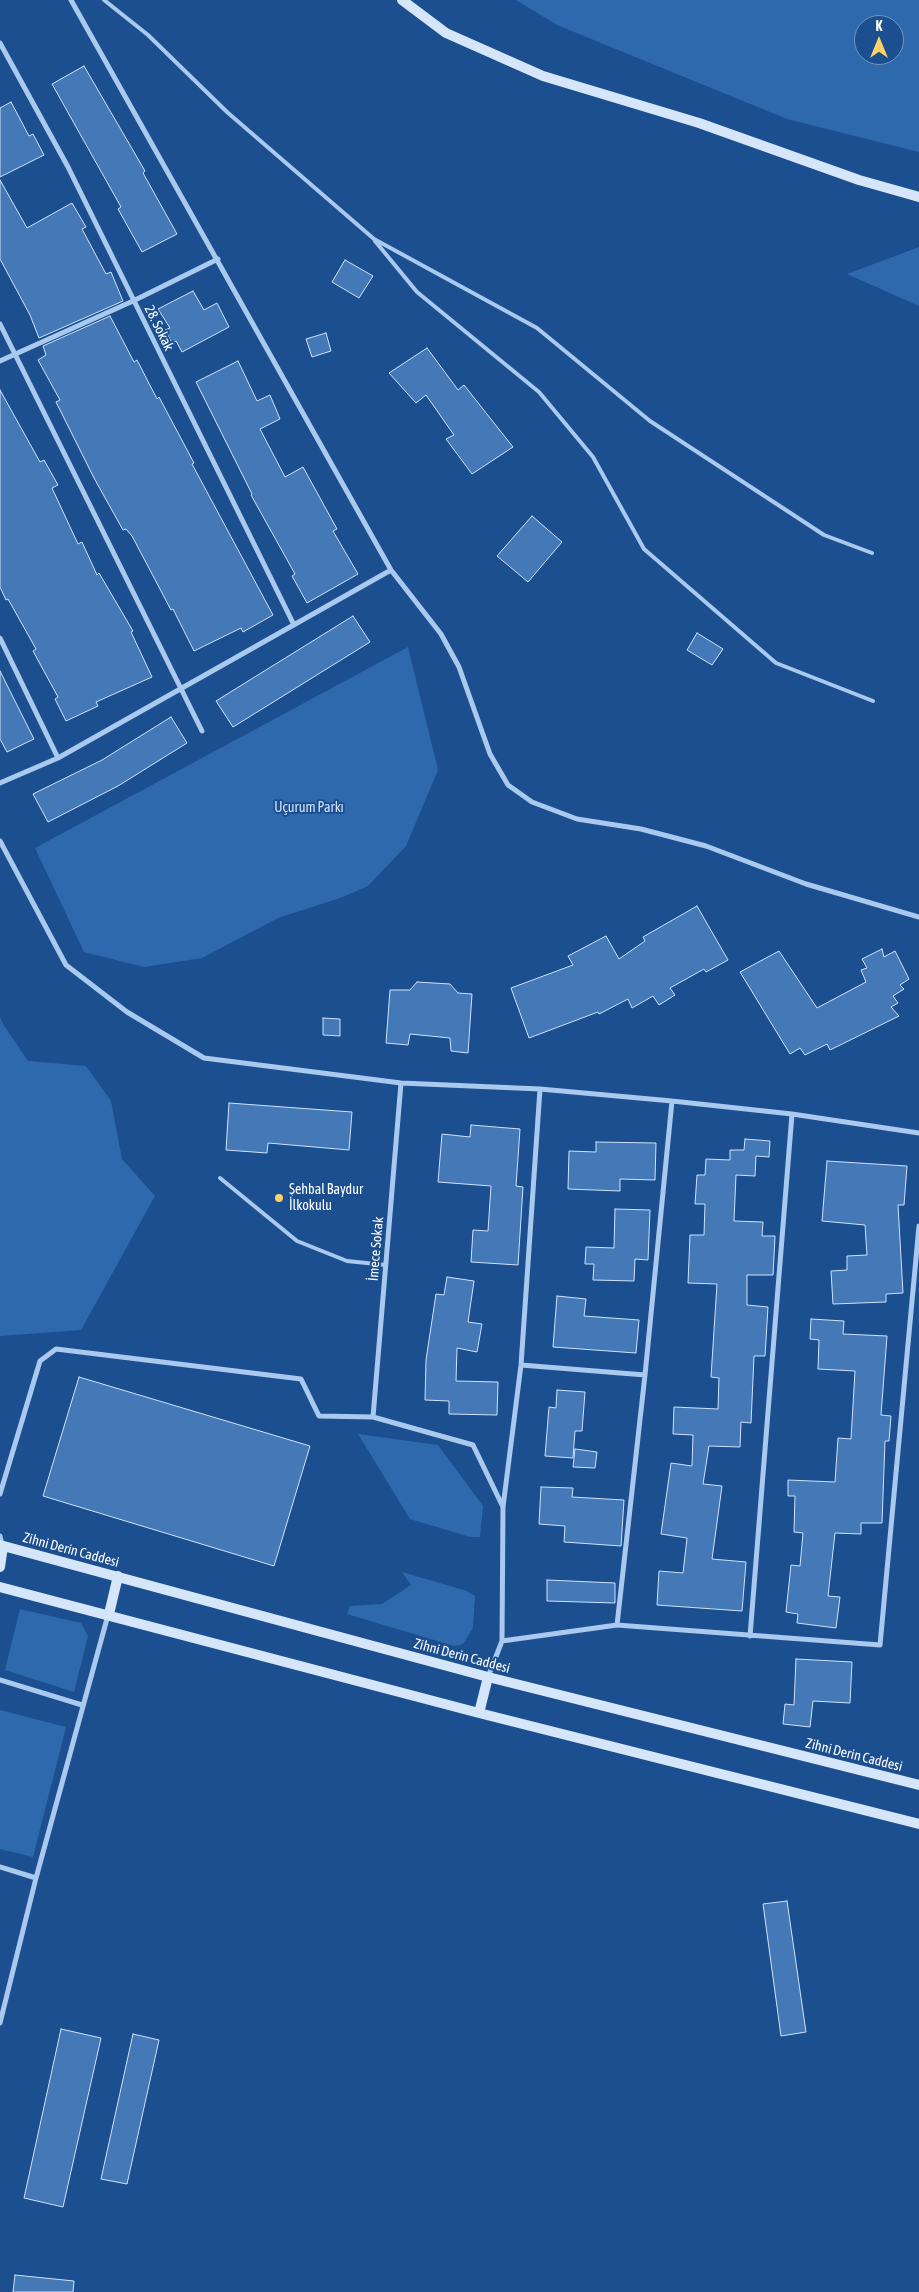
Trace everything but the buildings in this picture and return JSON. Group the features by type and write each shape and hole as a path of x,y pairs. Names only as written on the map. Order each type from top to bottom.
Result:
{"main road":[{"path":"402,0 446,32 543,76 699,123 859,180 919,197"},
{"path":"0,1567 1,1542"},
{"name":"Zihni Derin Caddesi","path":"1,1542 118,1576 488,1677 919,1785"},
{"path":"109,1614 118,1576"},
{"path":"0,1586 479,1713 919,1824"},
{"path":"479,1713 488,1677"}],"street":[{"path":"71,0 391,570 445,642 459,667 490,754 508,785 532,802 577,819 641,829 706,846 806,884 919,917"},
{"name":"28. Sokak","path":"0,44 68,167 294,625"},
{"path":"0,361 133,301 218,259"},
{"path":"0,324 202,731"},
{"path":"0,783 58,758 391,570"},
{"path":"0,638 58,758"},
{"path":"0,841 66,965 127,1012 204,1058 401,1083 540,1088 672,1101 792,1114 919,1133"},
{"name":"İmece Sokak","path":"373,1416 401,1083"},
{"path":"488,1677 502,1642 503,1507 521,1366 540,1088"},
{"path":"617,1625 645,1375 672,1101"},
{"path":"750,1636 792,1114"},
{"path":"502,1642 617,1625 880,1645 919,1226"},
{"path":"0,1494 40,1361 56,1349 300,1379 319,1416 373,1416 473,1445 503,1507"},
{"path":"521,1366 645,1375"},
{"path":"0,2023 82,1705 109,1614"},
{"path":"0,1680 82,1705"},
{"path":"0,1867 36,1878"}],"lane":[{"path":"104,0 148,35 227,112 374,239 416,292 539,392 593,457 644,548 776,663 873,701"},
{"path":"374,239 537,328 650,421 824,535 872,553"},
{"path":"220,1178 298,1241 347,1261 386,1265"}],"green space":[{"path":"516,0 919,0 919,152 787,119 557,25"},
{"path":"919,247 919,306 847,274"},
{"name":"Uçurum Parkı","path":"408,647 438,770 406,846 368,886 343,897 278,918 202,958 144,967 84,952 35,848"},
{"path":"0,1017 28,1061 86,1066 111,1101 122,1159 155,1196 81,1330 0,1336"},
{"path":"358,1434 438,1445 483,1506 480,1537 470,1537 410,1519"},
{"path":"402,1572 467,1591 475,1596 473,1628 463,1644 454,1646 347,1614 350,1606 382,1604 411,1585"},
{"path":"20,1609 81,1623 88,1636 74,1692 5,1670"},
{"path":"0,1710 66,1727 33,1857 0,1849"}],"place":[{"name":"Şehbal Baydur İlkokulu","path":"279,1198"}]}
